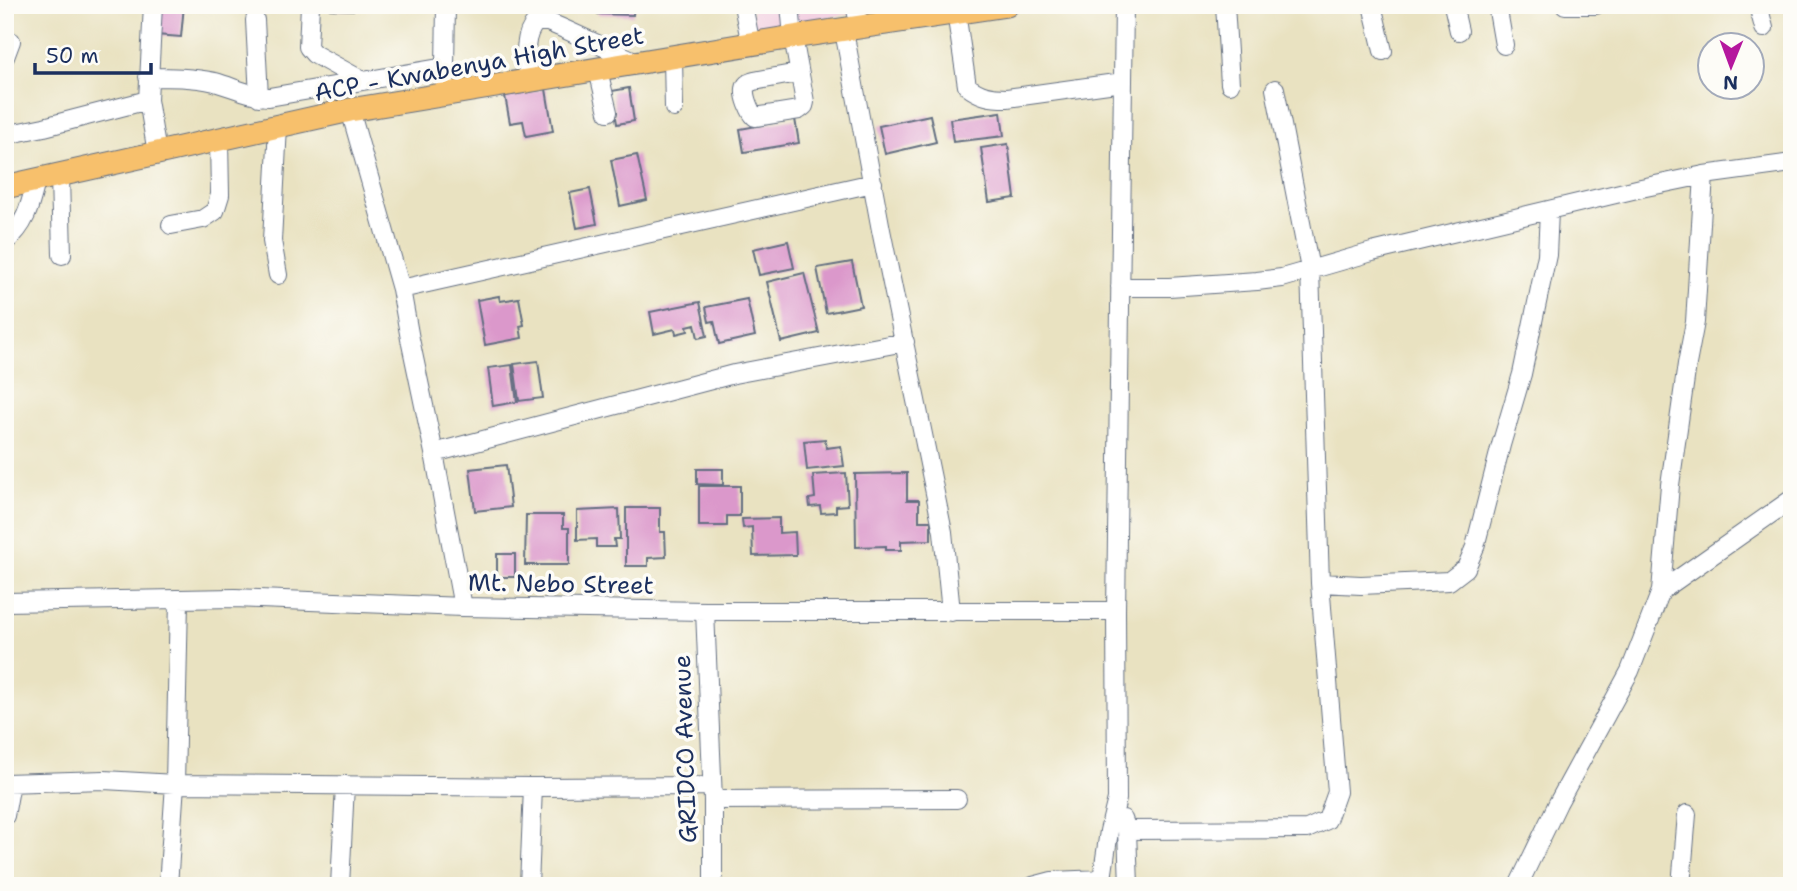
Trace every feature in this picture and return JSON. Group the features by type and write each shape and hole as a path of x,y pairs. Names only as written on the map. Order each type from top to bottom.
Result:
{"main road":[{"name":"ACP - Kwabenya High Street","path":"5,187 350,110 852,29 942,11 1007,5"}],"street":[{"path":"153,5 148,100 158,153"},
{"path":"310,5 308,47 314,54 363,81"},
{"path":"446,5 446,93"},
{"path":"743,5 751,45"},
{"path":"790,5 798,73"},
{"path":"855,5 852,29 873,183 943,532 951,611"},
{"path":"1033,886 1052,881 1102,882 1109,831 1117,799 1116,611 1124,5"},
{"path":"1225,5 1230,85"},
{"path":"1372,5 1383,51"},
{"path":"1453,5 1459,31"},
{"path":"1497,5 1504,46"},
{"path":"1565,5 1596,5"},
{"path":"1759,5 1764,28"},
{"path":"942,11 967,86 978,95 1007,97 1123,82"},
{"path":"255,20 260,97"},
{"path":"529,82 526,41 529,30 536,22 548,22 639,63"},
{"path":"673,58 674,108"},
{"path":"148,77 213,82 260,97 269,97 444,67"},
{"path":"598,70 608,112"},
{"path":"1127,830 1307,829 1327,820 1337,792 1320,583 1310,269 1275,89"},
{"path":"5,135 148,100"},
{"path":"350,110 401,289 463,607"},
{"path":"278,126 272,242 278,275"},
{"path":"171,225 203,219 215,211 220,195 219,139"},
{"path":"1120,287 1170,287 1282,278 1384,249 1641,188 1704,175 1792,163"},
{"path":"1518,886 1558,803 1630,671 1661,591 1670,485 1695,322 1704,175"},
{"path":"60,176 62,254"},
{"path":"5,242 28,213 36,181"},
{"path":"401,289 873,183"},
{"path":"1320,583 1361,585 1449,581 1466,568 1475,547 1522,374 1547,255 1549,211"},
{"path":"434,453 734,374 905,342"},
{"path":"1661,591 1792,499"},
{"name":"Mt. Nebo Street","path":"5,602 234,598 463,607 705,611 1116,611"},
{"path":"168,886 179,600"},
{"name":"GRIDCO Avenue","path":"705,611 713,793 713,886"},
{"path":"5,816 8,783 104,780 174,784 533,787 957,799"},
{"path":"340,886 345,785"},
{"path":"529,886 533,787"},
{"path":"1117,799 1127,830 1129,886"},
{"path":"1681,886 1688,814"}],"shaded area":[{"path":"752,5 914,5 753,28"}],"building":[{"path":"159,5 184,5 181,37 156,35"},
{"path":"331,5 353,5 353,10 330,9"},
{"path":"598,5 634,5 633,15 598,14"},
{"path":"629,88 634,121 617,124 612,91"},
{"path":"546,89 553,131 526,136 523,121 510,123 505,96"},
{"path":"1001,112 1004,136 953,142 950,119"},
{"path":"930,115 936,142 885,154 879,126"},
{"path":"795,119 799,143 744,152 740,129"},
{"path":"1008,144 1015,198 989,202 981,148"},
{"path":"637,155 647,200 620,206 611,160"},
{"path":"590,189 597,224 577,228 570,193"},
{"path":"788,241 794,268 759,275 753,249"},
{"path":"852,262 861,306 826,313 817,268"},
{"path":"804,273 819,333 781,342 767,282"},
{"path":"499,296 500,301 519,298 524,325 520,326 522,338 485,345 477,300"},
{"path":"747,299 755,336 719,344 714,321 709,322 706,307"},
{"path":"700,302 707,336 698,338 695,324 687,326 688,331 676,334 675,329 654,334 650,312"},
{"path":"538,361 543,398 519,401 514,364"},
{"path":"512,365 517,402 493,406 488,368"},
{"path":"825,439 826,448 841,446 844,466 807,470 804,441"},
{"path":"506,465 511,507 475,511 470,469"},
{"path":"697,469 723,469 723,485 697,484"},
{"path":"846,473 848,505 836,506 836,512 821,513 820,506 810,507 809,499 815,498 813,475"},
{"path":"907,473 907,500 919,500 919,521 931,521 931,540 901,541 901,550 886,550 886,546 856,547 855,474"},
{"path":"699,486 740,486 740,516 727,516 727,526 699,526"},
{"path":"626,508 660,508 660,532 665,532 666,557 648,558 648,566 626,566"},
{"path":"619,509 620,539 614,539 615,547 596,547 596,539 577,540 577,511"},
{"path":"526,515 563,515 563,528 569,528 569,565 525,565"},
{"path":"779,518 779,533 795,532 796,555 753,556 752,527 743,528 742,519"},
{"path":"497,554 515,554 515,577 497,577"}]}
